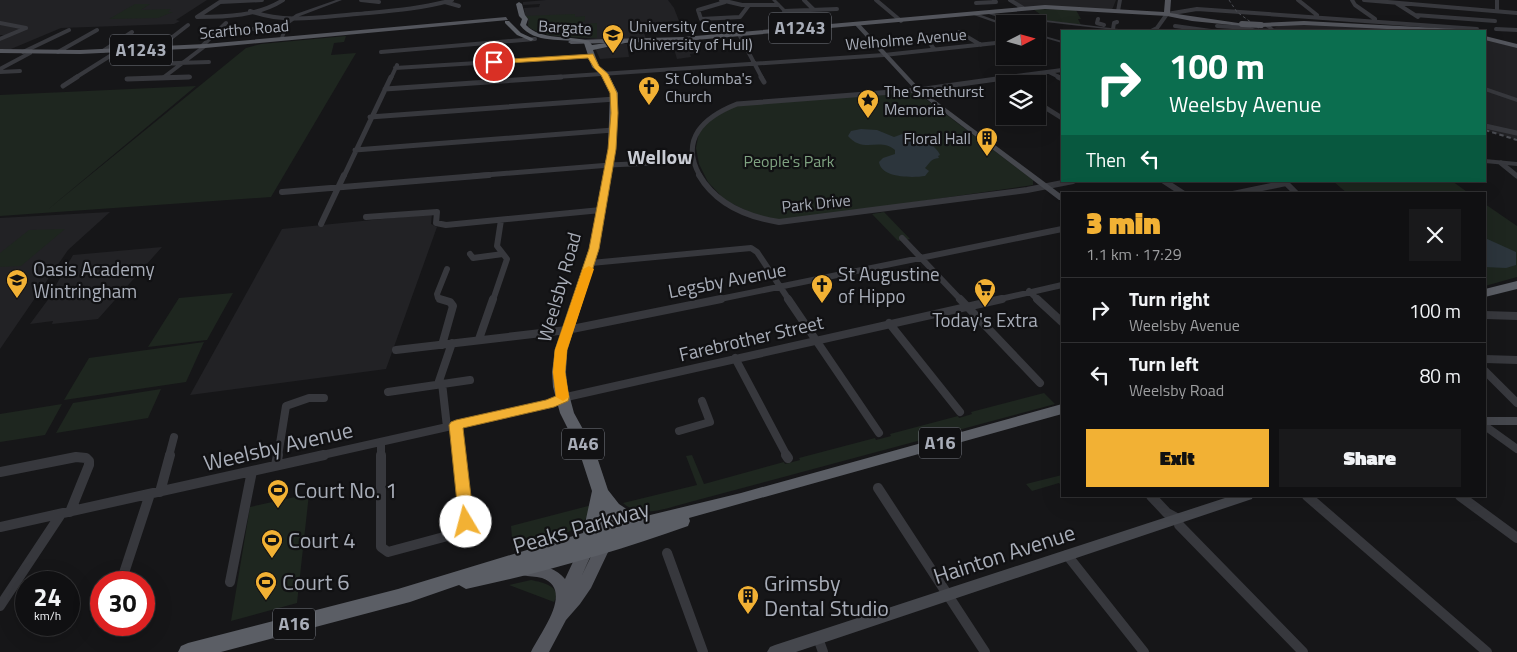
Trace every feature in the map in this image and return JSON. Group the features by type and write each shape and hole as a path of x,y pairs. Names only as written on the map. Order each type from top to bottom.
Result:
{"highway":[{"path":"510,18 519,12 519,2"},
{"path":"510,18 523,19 519,2"},
{"name":"Bargate","path":"510,18 519,34 535,39 573,41"},
{"name":"Bargate","path":"523,19 524,28 530,32 554,39"},
{"path":"588,50 597,40"},
{"path":"573,41 588,50"},
{"path":"588,50 597,45 627,42"},
{"name":"Weelsby Road","path":"588,50 596,67 604,74 615,99 610,166 591,263 561,350 559,372 567,413 592,464 600,490 599,539"},
{"path":"1486,293 1517,285"},
{"name":"Peaks Parkway","path":"188,652 402,596 599,539 646,523 741,499 1059,410"},
{"name":"A46","path":"599,539 608,506 600,490"},
{"name":"Peaks Parkway","path":"402,596 525,570 584,553 599,539 646,535 741,499"},
{"path":"608,506 629,518 646,523"}],"main road":[{"path":"1167,12 1168,0"},
{"name":"Bargate","path":"573,41 658,41 856,23 901,21 1023,8 1167,12 1192,19 1268,26 1304,23 1438,30"},
{"name":"Scartho Road","path":"0,51 118,51 203,47 510,18"},
{"path":"856,23 918,90 1061,197"},
{"path":"1486,38 1517,46"},
{"path":"1486,421 1517,421"},
{"name":"Hainton Avenue","path":"775,652 1244,497"},
{"name":"Weelsby Road","path":"559,616 578,598 591,576 599,539"},
{"name":"Weelsby Road","path":"540,652 559,616 584,553"},
{"name":"A16","path":"525,570 539,570 556,577 563,589 565,599"}],"street":[{"path":"262,0 220,2 197,17 226,16 276,6 283,0"},
{"path":"281,40 286,26 298,15 340,0"},
{"path":"361,0 379,2"},
{"path":"250,11 262,16 292,20 407,10 452,0"},
{"path":"774,0 801,28"},
{"path":"804,0 813,9"},
{"path":"876,0 901,21"},
{"path":"974,1 996,2 994,0"},
{"path":"1010,0 1023,8"},
{"path":"1118,11 1120,0"},
{"path":"1298,0 1317,15"},
{"path":"1352,0 1355,6 1377,21"},
{"path":"1364,0 1396,1 1517,13"},
{"path":"1449,6 1452,0"},
{"path":"1497,0 1497,10"},
{"path":"749,5 740,17 702,21 698,10 723,1 749,5 778,5"},
{"path":"974,1 987,12 995,15 1123,30"},
{"path":"1396,1 1429,25"},
{"path":"445,2 458,6"},
{"path":"784,11 837,9"},
{"path":"1152,30 1160,24 1167,12 1197,10 1317,15 1477,29"},
{"path":"973,13 996,22"},
{"path":"1415,15 1496,20"},
{"path":"1113,29 1114,23 1124,20"},
{"path":"1092,26 1092,22 1097,21 1104,25"},
{"path":"1386,22 1397,28"},
{"path":"0,23 26,28 0,39"},
{"path":"164,77 203,47 226,23"},
{"path":"1160,24 1169,25"},
{"path":"157,49 188,25"},
{"path":"253,29 286,26"},
{"path":"1175,26 1198,30"},
{"path":"1218,26 1253,30"},
{"path":"1268,26 1273,30"},
{"path":"1496,29 1517,30"},
{"path":"23,52 69,30"},
{"path":"58,52 97,30"},
{"path":"104,51 132,32"},
{"name":"Welholme Avenue","path":"959,32 981,45"},
{"path":"739,34 764,82"},
{"path":"381,52 535,39"},
{"path":"1046,39 1061,42"},
{"path":"923,41 931,41 934,49"},
{"name":"Welholme Avenue","path":"385,89 755,65 884,55 996,43"},
{"path":"320,224 396,66 588,50"},
{"path":"63,86 118,51"},
{"path":"0,70 32,52"},
{"path":"147,64 209,62"},
{"path":"0,70 20,71"},
{"name":"Park Drive","path":"1028,75 1061,70"},
{"path":"1049,72 1061,79"},
{"path":"127,79 190,77"},
{"name":"Park Drive","path":"996,79 918,90 749,102 728,106 703,121 696,132 692,143 694,161 700,176 721,200 749,215 779,222 1068,182"},
{"path":"1486,89 1517,100"},
{"path":"370,117 615,99"},
{"path":"1046,108 1061,117"},
{"path":"1486,126 1517,133"},
{"path":"355,150 613,130"},
{"path":"282,192 694,161"},
{"path":"1486,161 1517,164"},
{"path":"1501,163 1517,176"},
{"path":"1166,182 1181,192"},
{"path":"1242,192 1285,182 1295,192"},
{"path":"366,217 437,212 436,223 446,225 601,210"},
{"path":"479,339 507,259 497,246 500,220"},
{"name":"Legsby Avenue","path":"396,350 567,330 1061,229"},
{"path":"902,238 1040,383"},
{"path":"591,263 752,248 757,252 879,433"},
{"path":"470,254 473,258 503,254"},
{"path":"442,345 453,306 450,302 438,298 437,294 446,269"},
{"name":"Farebrother Street","path":"563,398 966,305 1061,285"},
{"path":"1029,291 1061,321"},
{"path":"1486,315 1517,316"},
{"path":"889,323 960,412"},
{"path":"381,442 381,547 388,552 456,534 465,529 466,522 451,426 440,383 452,343"},
{"path":"735,358 788,458"},
{"path":"1486,359 1517,360"},
{"path":"1486,372 1517,403"},
{"path":"388,392 470,380"},
{"path":"276,465 286,406 308,398 324,398"},
{"name":"Weelsby Avenue","path":"0,526 550,404 563,398"},
{"path":"679,431 710,422 702,401"},
{"path":"1486,427 1517,449"},
{"path":"125,571 174,437"},
{"path":"0,472 76,457 86,458 89,461 89,465 65,513 0,606"},
{"path":"230,582 252,471"},
{"path":"878,488 904,531 949,594 985,652"},
{"path":"1152,497 1167,513 1178,519 1179,525 1303,652"},
{"path":"1308,497 1487,652"},
{"path":"1461,497 1517,538"},
{"path":"667,553 703,652"},
{"path":"1067,555 1144,652"},
{"path":"818,638 823,652"}],"shaded area":[{"path":"0,0 207,0 176,20 180,21 174,24 61,28 11,49 0,49 0,41 12,35 0,35"},
{"path":"546,0 668,0 674,8 679,21 647,23 647,26 642,26 646,39 597,39 545,34 530,28 528,26 528,19 523,16 525,14 524,8 539,7 540,4 523,5 523,2"},
{"path":"1013,0 1116,0 1112,10 1075,7 1024,7"},
{"path":"1299,24 1433,30 1255,30 1250,27 1274,28 1281,25"},
{"path":"1486,38 1517,47 1517,140 1486,130"},
{"path":"690,41 696,53 690,54 691,57 677,59 672,42"},
{"name":"University Centre (University of Hull)","path":"606,44 627,44 629,57 600,59 595,48"},
{"path":"861,129 877,130 894,137 910,133 926,140 938,151 939,158 932,160 925,168 929,171 925,176 905,177 891,174 881,167 879,162 883,158 895,154 895,150 889,146 860,144 848,136 851,131"},
{"name":"Oasis Academy Wintringham","path":"110,212 68,250 0,349 0,218"},
{"path":"432,214 431,224 437,227 386,369 190,395 282,229"},
{"path":"1486,238 1516,252 1516,265 1506,268 1486,267"},
{"path":"162,247 98,319 52,324 53,321 30,324 47,301 73,255"}],"green space":[{"path":"135,4 150,4 141,10 171,9 168,12 173,12 158,18 109,19"},
{"path":"1033,9 1076,10 1081,19 1078,19 1081,25 1046,20 1046,15 1041,15"},
{"path":"575,14 575,17 585,16 585,21 581,23 583,24 597,23 597,38 542,33 528,26 529,19 524,16"},
{"path":"346,36 344,42 334,43 331,55 356,53 271,197 0,216 0,95 196,86 46,211 246,48 261,44"},
{"name":"People's Park","path":"915,91 1033,180 1033,185 782,221 753,214 725,200 708,182 699,164 696,148 699,132 707,121 735,106"},
{"path":"1334,182 1453,182 1467,192 1346,192"},
{"path":"1486,205 1517,226 1517,277 1486,286"},
{"path":"884,212 910,239 898,241 872,214"},
{"path":"65,229 21,266 0,267 0,253 29,230"},
{"path":"233,293 207,340 148,347 179,298"},
{"path":"204,342 186,382 64,400 89,358"},
{"path":"161,389 148,418 56,433 73,403"},
{"path":"1044,393 1055,404 665,509 639,511 623,503 697,485 686,456 692,455 704,484 784,462 785,464 800,460 799,458 875,438 876,440 891,436 890,434 958,416 959,418 972,414 971,412"},
{"path":"62,404 45,435 0,442 0,414"},
{"path":"1061,475 1061,485 1059,483 1032,491 1026,484"},
{"path":"309,494 297,603 231,621 250,507"},
{"path":"592,505 589,515 571,530 547,541 513,550 511,526"},
{"path":"531,580 550,586 556,592 554,602 509,585"}],"railway":[{"path":"1229,0 1237,12 1262,30"},
{"path":"1486,130 1517,140"}],"slow traffic":[{"path":"563,397 559,372 561,350 589,269"}],"place":[{"name":"University Centre (University of Hull)","path":"613,54"},
{"name":"St Columba's Church","path":"649,106"},
{"name":"The Smethurst Memoria","path":"868,119"},
{"name":"Floral Hall","path":"987,157"},
{"name":"Oasis Academy Wintringham","path":"17,299"},
{"name":"St Augustine of Hippo","path":"822,304"},
{"name":"Today's Extra","path":"985,308"},
{"name":"Court No. 1","path":"278,509"},
{"name":"Court 4","path":"272,559"},
{"name":"Court 6","path":"266,601"},
{"name":"Grimsby Dental Studio","path":"748,615"}],"district":[{"name":"Wellow","path":"660,157"}],"route":[{"path":"466,522 456,425 550,404 563,398 559,372 561,350 591,263 610,166 615,113 614,93 604,74 596,67 591,56 494,62"}]}
